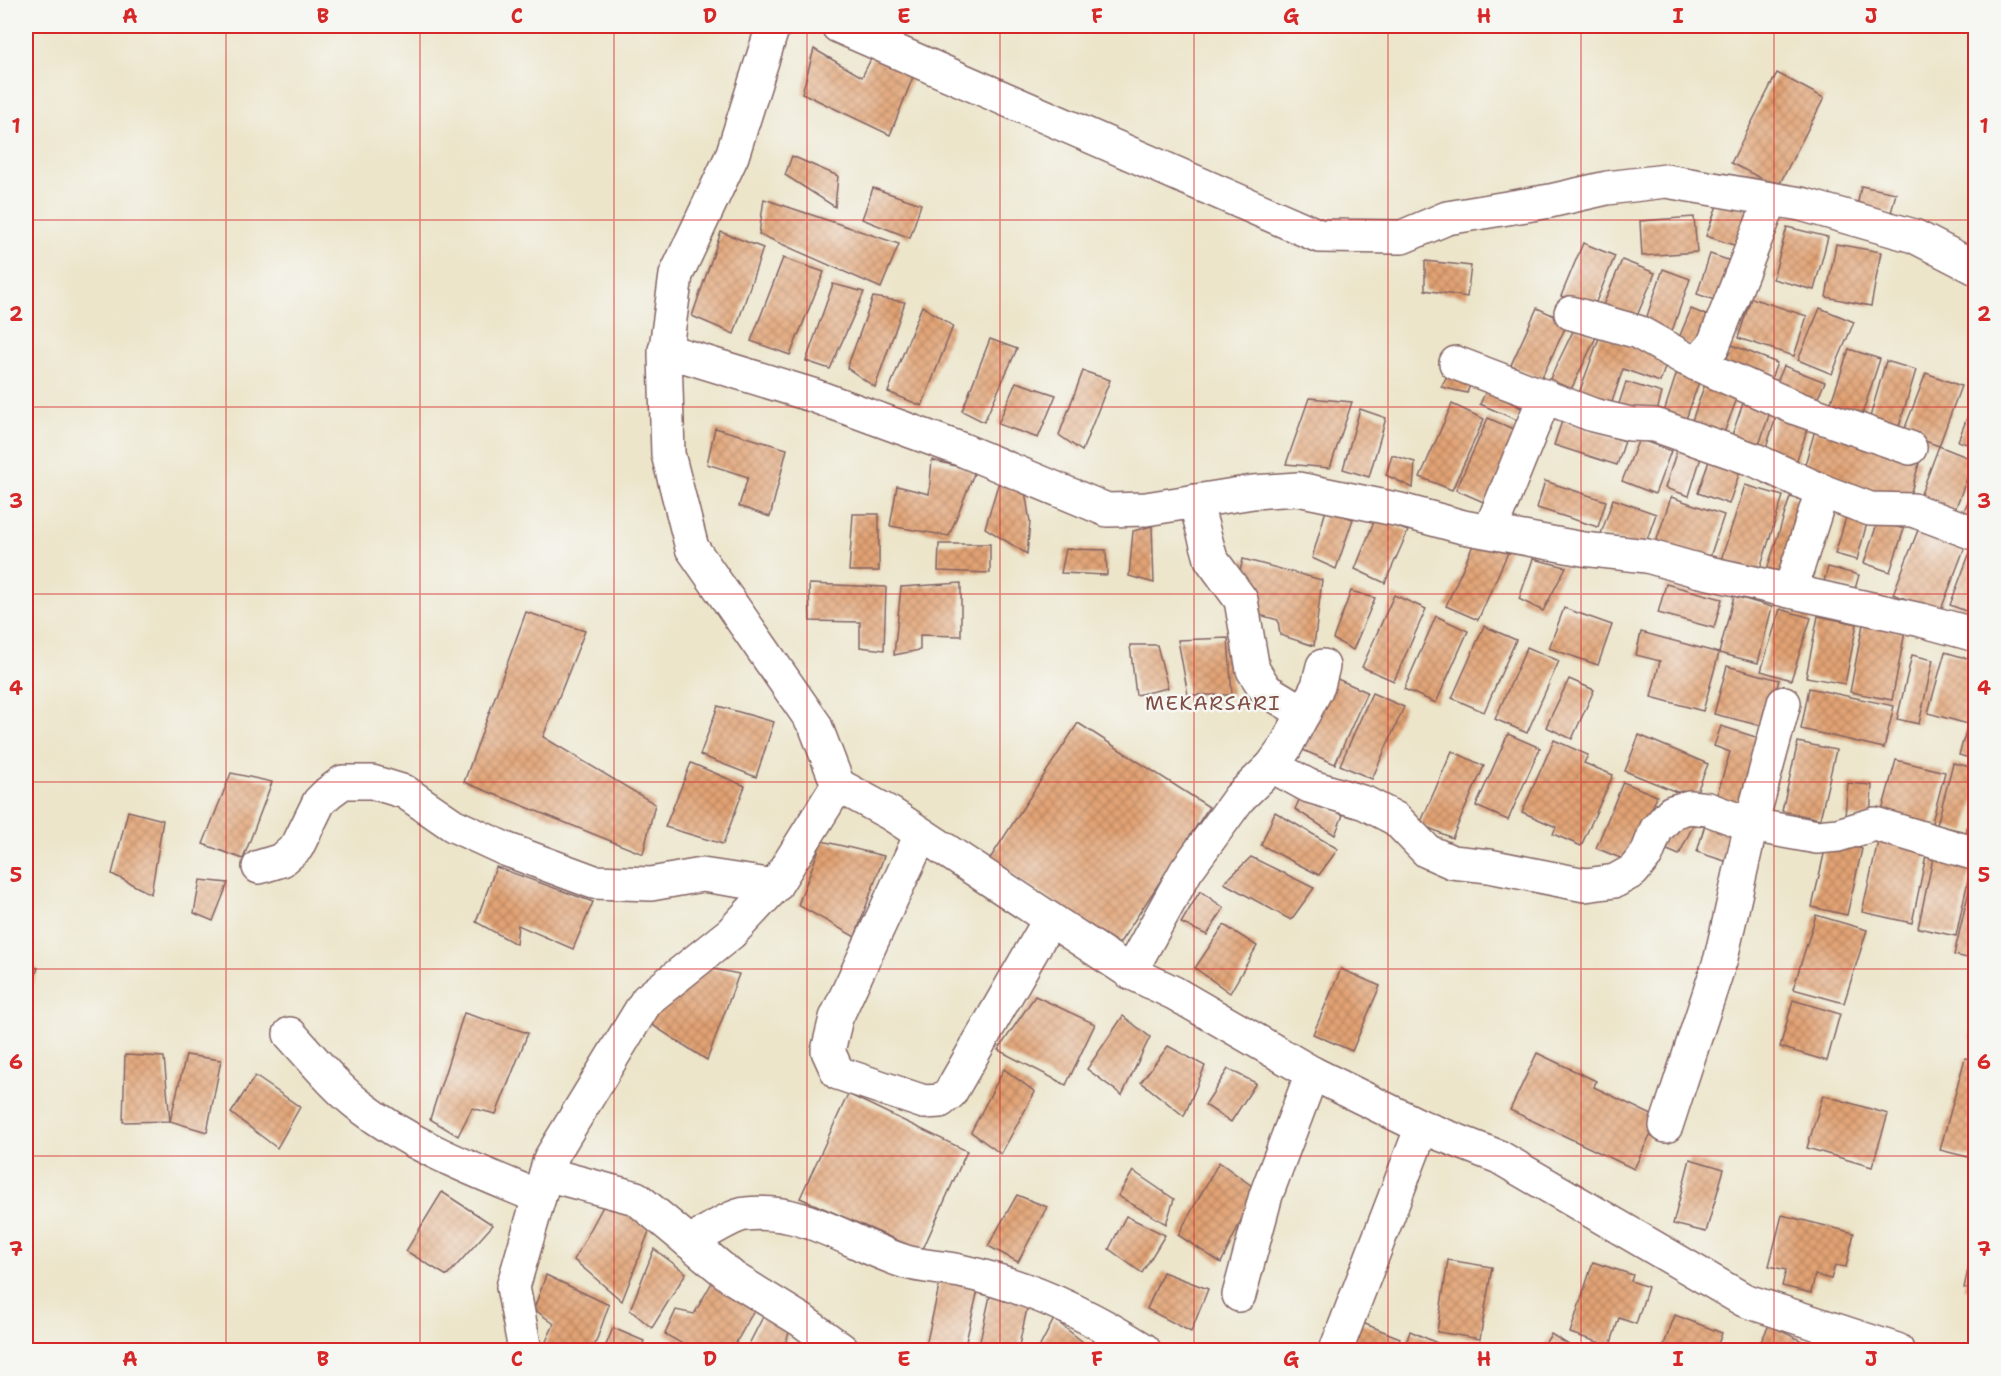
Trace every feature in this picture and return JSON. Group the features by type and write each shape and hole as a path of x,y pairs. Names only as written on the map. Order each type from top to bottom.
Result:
{"street":[{"path":"773,26 732,156 676,275 665,350 668,454 692,548 815,725 838,785 921,835 1130,972 1174,993 1312,1072 1422,1127 1499,1157 1744,1300 1897,1350"},
{"path":"838,26 1319,236 1402,237 1447,218 1607,188 1666,181 1801,204 1914,236 1976,268"},
{"path":"1696,364 1713,346 1770,200"},
{"path":"1571,313 1638,332 1696,364 1796,408 1910,448"},
{"path":"665,350 812,394 963,450 1107,510 1146,509 1253,492 1298,489 1583,549 1647,556 1700,572 1921,620 1976,635"},
{"path":"1456,363 1593,415 1666,429 1755,460 1822,491 1870,509 1913,510 1976,534"},
{"path":"1490,531 1545,396"},
{"path":"1790,591 1822,491"},
{"path":"1196,501 1211,558 1241,600 1253,670 1266,690 1304,713"},
{"path":"1130,972 1186,871 1239,798 1272,766 1285,748 1318,686 1323,666"},
{"path":"1666,1126 1721,958 1751,825 1784,703"},
{"path":"1272,766 1309,786 1365,803 1396,819 1427,851 1452,862 1499,868 1585,885 1615,881 1633,871 1647,854 1656,830 1672,812 1689,807 1708,809 1751,825 1817,837 1838,835 1875,824 1976,854"},
{"path":"259,867 282,860 297,847 319,802 328,793 343,782 372,782 405,792 453,825 505,849 594,882 651,884 702,875 775,886"},
{"path":"525,1350 513,1287 550,1159 647,1000 731,933 775,886 838,785"},
{"path":"921,835 836,1018 828,1051 838,1073 924,1102 940,1101 950,1094 1049,921"},
{"path":"290,1034 358,1105 422,1148 542,1186 636,1198 733,1278 801,1320 842,1350"},
{"path":"1239,1295 1266,1195 1312,1072"},
{"path":"1336,1350 1422,1127"},
{"path":"689,1242 742,1214 782,1215 835,1230 906,1262 960,1271 1041,1296 1106,1327 1143,1350"}],"building":[{"path":"814,49 862,77 872,57 915,72 890,135 802,93"},
{"path":"1777,73 1824,98 1778,187 1731,163"},
{"path":"792,156 838,176 835,207 785,175"},
{"path":"1861,186 1896,193 1891,213 1857,207"},
{"path":"873,188 921,204 910,238 862,219"},
{"path":"764,199 899,244 881,288 759,234"},
{"path":"1719,200 1755,212 1743,248 1706,236"},
{"path":"1694,217 1697,252 1642,256 1640,221"},
{"path":"1787,227 1828,237 1814,290 1773,279"},
{"path":"721,232 763,248 734,334 692,316"},
{"path":"1583,243 1615,256 1593,309 1561,296"},
{"path":"1836,244 1881,252 1871,306 1826,297"},
{"path":"1710,254 1737,263 1723,303 1697,294"},
{"path":"783,258 824,272 790,355 751,341"},
{"path":"1622,260 1655,273 1634,323 1601,310"},
{"path":"1425,261 1471,266 1467,297 1425,290"},
{"path":"1663,269 1690,279 1671,334 1644,325"},
{"path":"833,284 864,292 830,369 806,361"},
{"path":"873,297 905,302 875,387 847,368"},
{"path":"1751,298 1807,316 1794,356 1738,338"},
{"path":"922,306 953,326 922,406 888,392"},
{"path":"1537,308 1568,322 1541,379 1511,365"},
{"path":"1820,308 1854,322 1832,374 1798,360"},
{"path":"1691,309 1713,318 1700,350 1678,340"},
{"path":"1575,327 1596,337 1568,396 1546,387"},
{"path":"1600,335 1668,359 1660,382 1623,369 1610,408 1578,396"},
{"path":"990,339 1017,349 984,422 962,411"},
{"path":"1732,345 1777,363 1769,384 1724,367"},
{"path":"1849,349 1880,359 1860,421 1828,411"},
{"path":"1886,361 1916,370 1897,433 1868,424"},
{"path":"1784,366 1825,382 1815,404 1775,387"},
{"path":"1678,369 1701,376 1684,425 1662,418"},
{"path":"1083,371 1110,380 1082,451 1059,435"},
{"path":"1926,373 1961,386 1939,446 1903,433"},
{"path":"1447,376 1471,382 1467,393 1441,387"},
{"path":"1016,382 1056,395 1038,438 998,424"},
{"path":"1626,382 1662,393 1655,418 1618,407"},
{"path":"1705,384 1738,396 1722,438 1690,426"},
{"path":"1487,389 1523,409 1517,420 1480,404"},
{"path":"1745,397 1772,406 1757,451 1730,441"},
{"path":"1976,397 1976,447 1958,441"},
{"path":"1309,398 1352,402 1330,468 1286,464"},
{"path":"1452,404 1484,419 1452,490 1420,477"},
{"path":"1360,409 1386,418 1369,477 1343,469"},
{"path":"1777,414 1809,425 1794,468 1763,457"},
{"path":"1488,418 1520,432 1488,504 1456,490"},
{"path":"1562,421 1625,441 1617,465 1554,445"},
{"path":"715,428 787,449 770,517 739,506 748,477 707,464"},
{"path":"1815,430 1920,460 1907,506 1802,475"},
{"path":"1639,439 1671,451 1655,494 1622,481"},
{"path":"1679,443 1703,451 1689,496 1665,488"},
{"path":"1939,446 1974,460 1953,515 1918,502"},
{"path":"1392,455 1415,462 1413,488 1386,475"},
{"path":"1711,455 1742,465 1729,504 1698,493"},
{"path":"932,460 975,471 949,536 890,526 897,486 929,494"},
{"path":"1000,478 1025,491 1030,522 1027,554 985,528"},
{"path":"1545,481 1606,501 1598,527 1537,508"},
{"path":"1745,485 1783,496 1758,575 1720,563"},
{"path":"1976,485 1976,524 1961,518"},
{"path":"1671,497 1724,515 1708,563 1655,545"},
{"path":"1790,497 1809,502 1785,579 1766,573"},
{"path":"1613,499 1656,514 1644,548 1601,534"},
{"path":"1326,510 1353,519 1336,569 1312,558"},
{"path":"853,514 879,514 879,571 849,571"},
{"path":"1847,514 1868,519 1857,560 1835,554"},
{"path":"1375,519 1408,531 1385,583 1355,569"},
{"path":"1878,521 1904,529 1890,572 1864,563"},
{"path":"1920,525 1966,544 1940,612 1893,594"},
{"path":"1152,526 1154,583 1129,576 1133,531"},
{"path":"1478,534 1510,548 1478,620 1446,606"},
{"path":"939,544 990,544 990,573 938,571"},
{"path":"1972,547 1976,548 1976,615 1950,605"},
{"path":"1066,549 1106,550 1107,575 1061,573"},
{"path":"1243,559 1322,580 1314,646 1280,635 1278,620 1231,607"},
{"path":"1533,559 1566,567 1543,611 1519,599"},
{"path":"1828,567 1859,575 1855,589 1824,581"},
{"path":"961,583 961,636 920,635 920,650 894,655 901,587"},
{"path":"809,584 886,587 884,650 860,647 860,622 810,621"},
{"path":"1666,584 1722,599 1714,628 1658,613"},
{"path":"1351,591 1375,598 1353,650 1333,639"},
{"path":"1394,595 1426,609 1394,681 1362,667"},
{"path":"1734,596 1772,607 1758,663 1719,653"},
{"path":"1564,608 1612,625 1598,665 1549,648"},
{"path":"1780,609 1811,618 1791,680 1761,671"},
{"path":"526,612 585,631 543,737 655,804 643,854 464,782"},
{"path":"1436,616 1468,631 1436,703 1404,689"},
{"path":"1818,616 1857,624 1845,684 1806,677"},
{"path":"1863,624 1905,632 1892,700 1850,692"},
{"path":"1484,626 1516,640 1484,712 1452,698"},
{"path":"1641,632 1719,653 1703,711 1651,697 1660,661 1636,655"},
{"path":"1228,638 1232,695 1188,695 1178,640"},
{"path":"1130,645 1157,645 1168,688 1136,695"},
{"path":"1527,647 1559,661 1527,733 1495,719"},
{"path":"1945,652 1976,661 1976,696 1968,724 1928,713"},
{"path":"1912,655 1933,660 1919,724 1897,719"},
{"path":"1727,666 1779,680 1766,727 1714,714"},
{"path":"1335,678 1367,692 1335,764 1303,750"},
{"path":"1569,679 1594,690 1572,739 1546,727"},
{"path":"1809,688 1894,706 1884,748 1801,729"},
{"path":"1372,693 1404,707 1372,779 1340,765"},
{"path":"718,706 774,722 756,777 700,755"},
{"path":"1078,723 1209,807 1119,944 989,860"},
{"path":"1968,724 1976,726 1976,760 1959,755"},
{"path":"1721,726 1765,740 1743,807 1716,798 1730,752 1714,746"},
{"path":"1508,734 1540,748 1508,820 1476,806"},
{"path":"1639,735 1708,764 1694,799 1625,771"},
{"path":"1554,740 1588,755 1584,763 1613,775 1581,846 1553,834 1556,827 1522,812"},
{"path":"1798,742 1836,750 1820,819 1782,811"},
{"path":"1452,751 1484,766 1452,838 1420,824"},
{"path":"1896,760 1945,772 1931,826 1881,814"},
{"path":"691,763 745,786 723,844 665,827"},
{"path":"1953,763 1976,768 1976,792 1966,832 1937,825"},
{"path":"231,773 272,782 243,859 203,844"},
{"path":"1623,782 1657,796 1630,862 1596,848"},
{"path":"1848,783 1872,785 1870,818 1845,816"},
{"path":"1301,796 1343,815 1335,835 1295,809"},
{"path":"128,811 163,820 151,894 112,874"},
{"path":"1275,812 1338,849 1319,875 1261,845"},
{"path":"1673,814 1694,823 1679,855 1658,846"},
{"path":"1706,821 1744,832 1734,864 1697,852"},
{"path":"822,841 884,856 855,937 798,905"},
{"path":"1827,841 1862,849 1847,915 1812,907"},
{"path":"1878,841 1927,851 1912,923 1862,912"},
{"path":"1934,854 1972,862 1956,936 1918,928"},
{"path":"1251,857 1314,888 1291,920 1224,883"},
{"path":"1976,865 1976,960 1954,955"},
{"path":"496,867 593,902 573,949 518,925 516,944 476,922"},
{"path":"200,880 228,883 213,921 194,913"},
{"path":"1200,891 1224,908 1207,935 1181,923"},
{"path":"1816,915 1867,930 1844,1003 1793,989"},
{"path":"1224,925 1257,946 1230,993 1195,968"},
{"path":"675,961 739,974 707,1060 646,1021"},
{"path":"26,965 38,968 26,1002"},
{"path":"1341,969 1380,986 1352,1051 1313,1034"},
{"path":"1035,996 1095,1024 1066,1085 998,1050"},
{"path":"1793,1000 1840,1014 1827,1061 1780,1047"},
{"path":"464,1013 528,1033 496,1114 472,1108 458,1136 430,1119"},
{"path":"1123,1016 1150,1037 1122,1095 1087,1069"},
{"path":"1976,1022 1976,1040 1970,1038"},
{"path":"1168,1046 1205,1066 1184,1116 1141,1082"},
{"path":"1537,1053 1596,1081 1594,1087 1658,1118 1634,1169 1510,1110"},
{"path":"125,1055 164,1057 170,1121 123,1122"},
{"path":"186,1055 221,1060 207,1132 170,1121"},
{"path":"1965,1058 1976,1060 1976,1159 1940,1150"},
{"path":"1004,1069 1035,1092 1001,1154 971,1132"},
{"path":"1228,1069 1256,1083 1231,1122 1205,1105"},
{"path":"255,1076 300,1107 277,1148 231,1113"},
{"path":"848,1094 967,1151 922,1251 800,1198"},
{"path":"1823,1095 1888,1114 1872,1167 1807,1148"},
{"path":"1690,1159 1724,1169 1706,1232 1673,1224"},
{"path":"1219,1162 1256,1189 1221,1263 1178,1235"},
{"path":"1133,1171 1174,1199 1166,1224 1118,1196"},
{"path":"442,1192 493,1225 447,1276 406,1251"},
{"path":"1017,1195 1047,1207 1018,1262 988,1246"},
{"path":"607,1199 650,1229 622,1301 574,1260"},
{"path":"1782,1215 1854,1233 1846,1267 1835,1265 1831,1279 1815,1275 1811,1293 1782,1286 1786,1270 1769,1266"},
{"path":"1126,1216 1165,1235 1142,1273 1109,1249"},
{"path":"654,1249 686,1273 652,1328 630,1310"},
{"path":"1972,1251 1976,1252 1976,1291 1964,1288"},
{"path":"1448,1260 1492,1267 1480,1339 1437,1332"},
{"path":"1593,1262 1633,1275 1631,1281 1648,1287 1636,1324 1619,1318 1610,1346 1570,1333"},
{"path":"1163,1272 1208,1289 1191,1332 1147,1309"},
{"path":"546,1275 609,1305 593,1350 542,1350 554,1324 534,1309"},
{"path":"981,1277 964,1350 925,1350 940,1282"},
{"path":"714,1279 757,1305 732,1350 693,1350 665,1334 676,1310 694,1314"},
{"path":"990,1296 1028,1304 1018,1350 978,1350"},
{"path":"764,1315 791,1327 783,1350 746,1350"},
{"path":"1675,1315 1722,1333 1716,1350 1662,1350"},
{"path":"1054,1319 1093,1350 1038,1350"},
{"path":"1360,1322 1400,1338 1395,1350 1350,1350"},
{"path":"1769,1325 1802,1341 1797,1350 1757,1350"},
{"path":"613,1328 644,1341 640,1350 604,1350"},
{"path":"1410,1331 1446,1347 1445,1350 1404,1350"},
{"path":"1551,1334 1577,1350 1541,1350"}],"district":[{"name":"MEKARSARI","path":"1213,703"}]}
